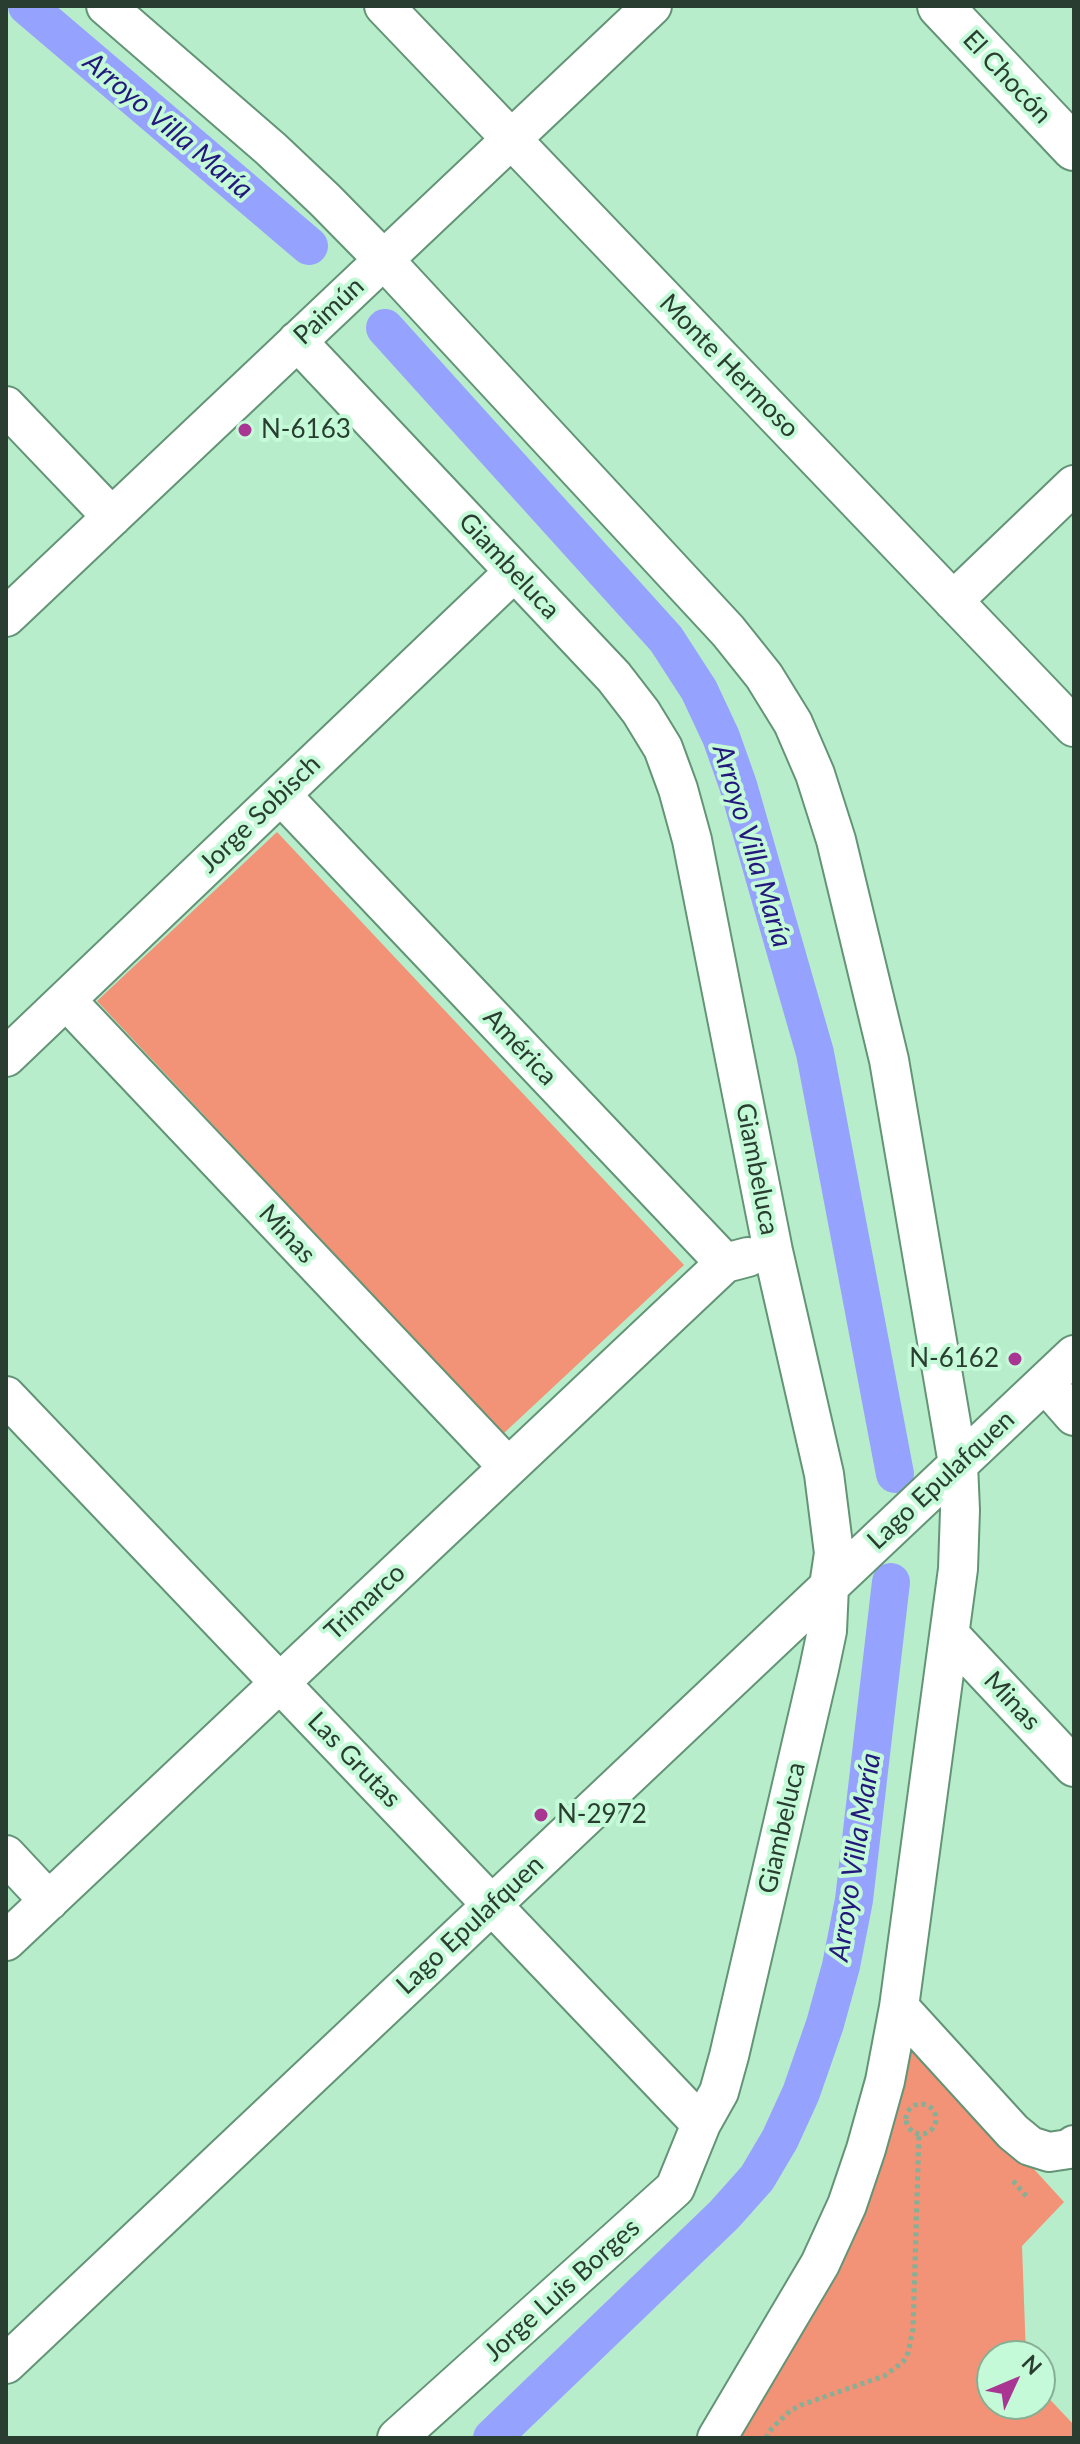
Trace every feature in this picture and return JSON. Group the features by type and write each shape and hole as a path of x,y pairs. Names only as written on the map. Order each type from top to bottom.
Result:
{"main road":[{"name":"El Chocón","path":"940,6 1074,148"}],"street":[{"path":"106,6 271,149 384,260 728,631 764,676 793,723 815,774 836,840 891,1076 958,1464 958,1569 899,2007 885,2081 847,2205 820,2264 717,2438"},
{"name":"Monte Hermoso","path":"384,6 1074,727"},
{"name":"Paimún","path":"6,617 652,6"},
{"name":"Giambeluca","path":"297,341 614,677 663,748 692,840 773,1251 829,1499 834,1553 827,1631 729,2056 719,2092 701,2124"},
{"path":"6,406 112,517"},
{"path":"953,601 1074,485"},
{"name":"Jorge Sobisch","path":"6,1057 514,572"},
{"name":"América","path":"281,795 725,1263"},
{"name":"Minas","path":"66,1000 508,1467"},
{"path":"725,1263 773,1251"},
{"name":"Trimarco","path":"6,1941 725,1263"},
{"name":"Lago Epulafquen","path":"6,2364 1074,1355"},
{"path":"1045,1383 1074,1416"},
{"name":"Las Grutas","path":"6,1396 701,2124"},
{"name":"Minas","path":"950,1635 1074,1767"},
{"path":"6,1855 49,1901"},
{"path":"899,2007 1013,2132 1030,2146 1062,2149"},
{"name":"Jorge Luis Borges","path":"397,2438 675,2188 701,2124"}],"path":[{"path":"920,2104 930,2106 936,2120 933,2129 919,2134 907,2126 906,2116 911,2107 920,2104"},
{"path":"766,2438 790,2411 884,2376 903,2362 908,2353 913,2329 919,2134"}],"shaded area":[{"path":"277,832 684,1265 503,1434 97,1001"},
{"path":"918,2049 930,2055 1064,2202 1022,2246 1025,2340 976,2340 976,2420 1056,2420 1056,2406 1074,2425 1074,2438 732,2438 905,2055"}],"waterway":[{"name":"Arroyo Villa María","path":"27,6 309,246"},
{"name":"Arroyo Villa María","path":"385,328 666,639 699,690 721,737 738,785 815,1053 895,1474"},
{"name":"Arroyo Villa María","path":"492,2438 724,2215 757,2178 780,2139 801,2093 841,1966 854,1900 891,1582"}],"place":[{"name":"N-6163","path":"245,430"},
{"name":"N-6162","path":"1015,1359"},
{"name":"N-2972","path":"541,1815"}]}
